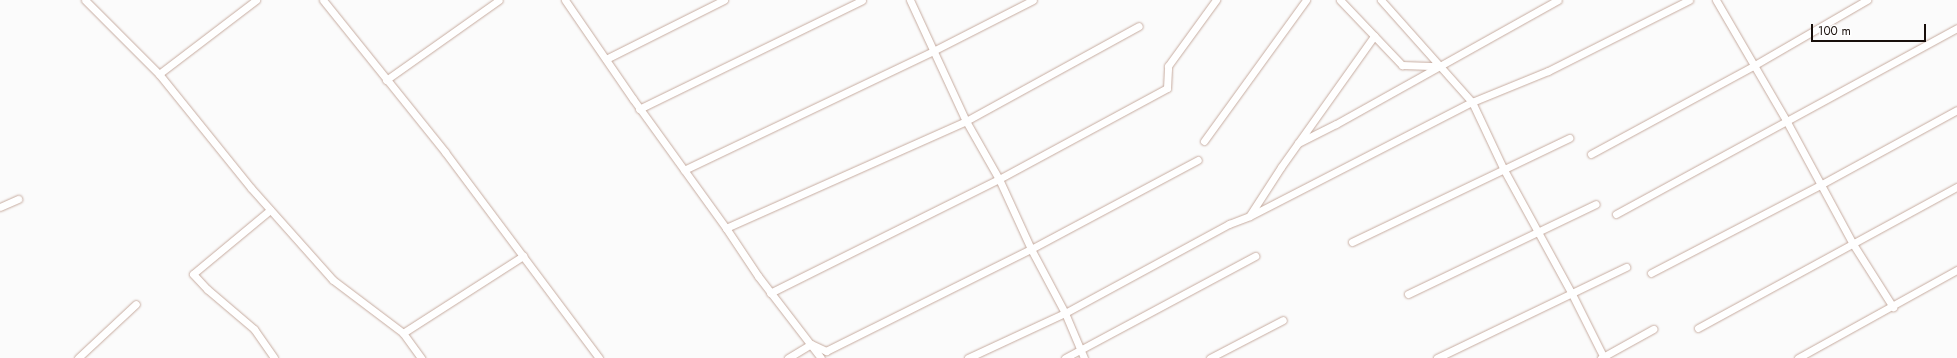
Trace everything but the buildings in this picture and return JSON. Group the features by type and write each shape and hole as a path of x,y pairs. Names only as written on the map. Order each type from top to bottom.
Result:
{"street":[{"path":"85,0 159,74 251,188 333,280 403,332 421,358"},
{"path":"159,74 256,0"},
{"path":"323,0 445,152 599,358"},
{"path":"386,80 499,0"},
{"path":"565,0 639,109 726,228 770,293 821,358"},
{"path":"606,59 724,0"},
{"path":"639,109 862,0"},
{"path":"910,0 966,121 999,179 1031,249 1065,313 1082,355"},
{"path":"684,170 933,52 1034,0"},
{"path":"770,293 999,179 1167,88 1168,66 1216,0"},
{"path":"1204,141 1306,0"},
{"path":"1340,0 1402,65 1439,66"},
{"path":"1381,0 1472,102 1503,168 1572,294 1602,358 1653,329"},
{"path":"1298,143 1336,124 1558,0"},
{"path":"968,358 1065,313 1228,224 1250,216 1472,102 1548,71 1689,0"},
{"path":"1591,154 1753,66 1867,0"},
{"path":"1718,1 1753,66 1787,122 1853,244 1893,307"},
{"path":"726,228 966,121 1139,26"},
{"path":"1616,214 1957,28"},
{"path":"1250,216 1298,143 1374,36"},
{"path":"1651,273 1820,185 1957,110"},
{"path":"1352,242 1503,168 1569,138"},
{"path":"811,344 826,351 1031,249 1198,160"},
{"path":"1698,328 1957,187"},
{"path":"0,207 18,199"},
{"path":"1408,294 1596,204"},
{"path":"270,210 193,274 207,289 254,329 274,358"},
{"path":"403,332 523,256"},
{"path":"1065,358 1082,355 1255,256"},
{"path":"1437,358 1626,267"},
{"path":"1798,358 1893,307 1957,270"},
{"path":"78,358 136,304"},
{"path":"1210,358 1283,320"},
{"path":"788,358 811,344"}]}
